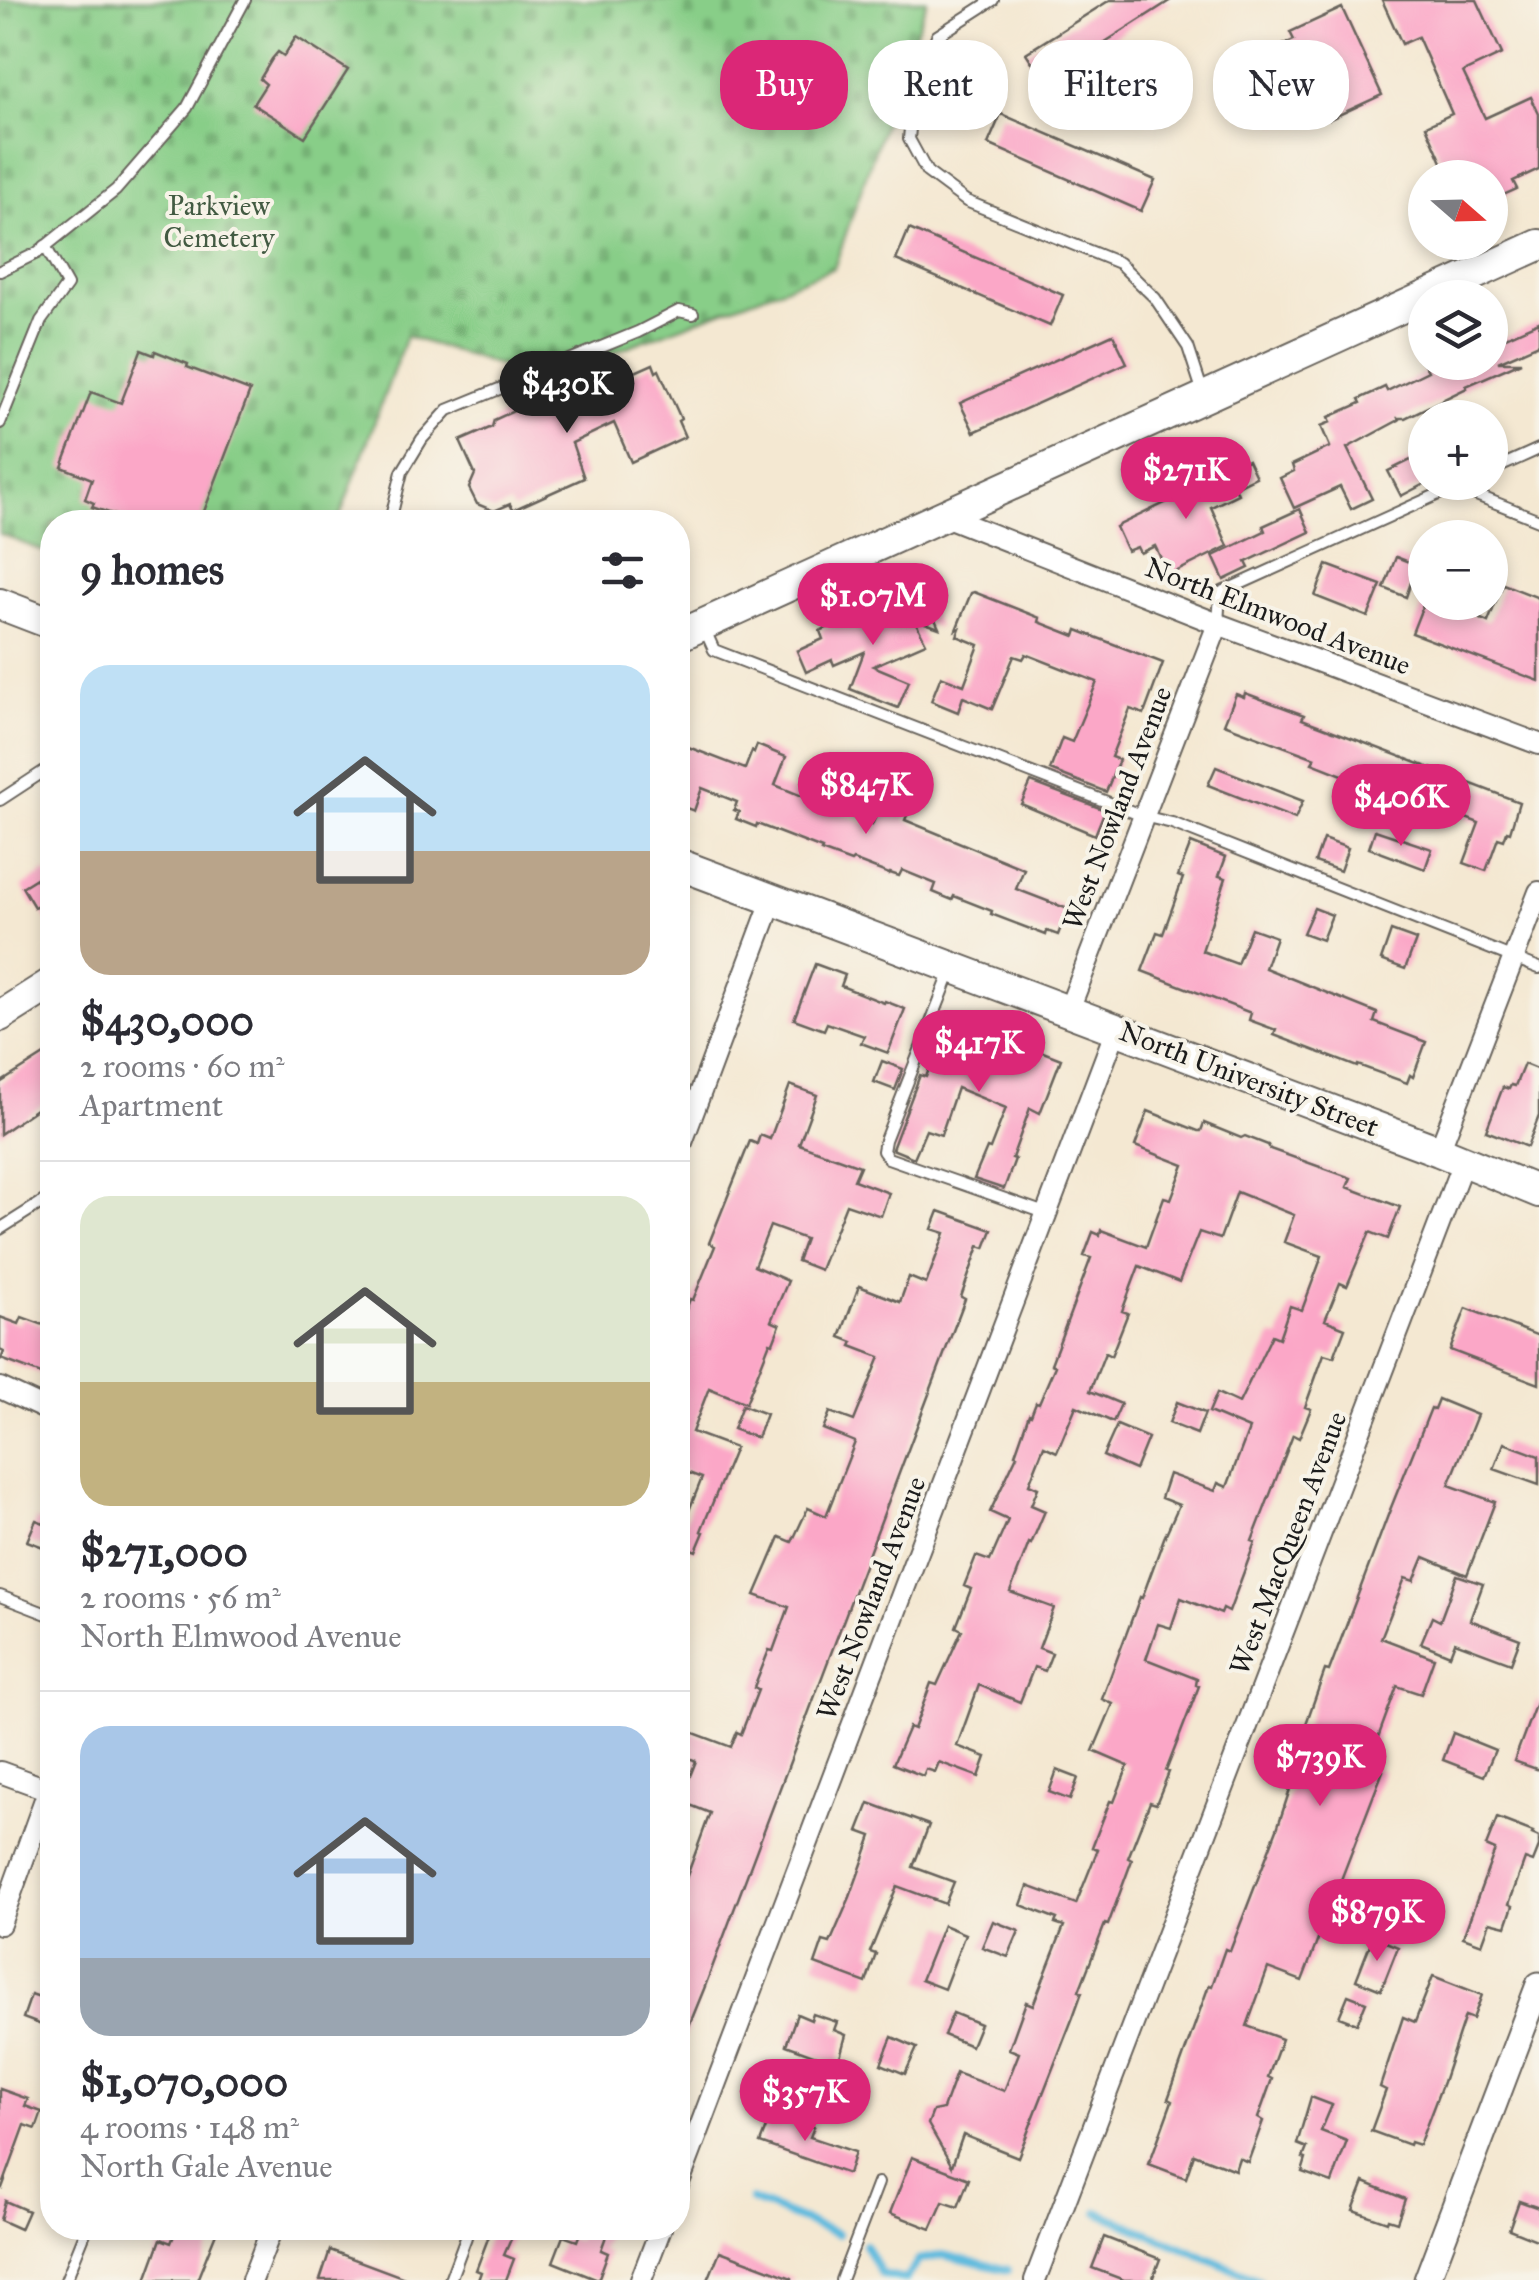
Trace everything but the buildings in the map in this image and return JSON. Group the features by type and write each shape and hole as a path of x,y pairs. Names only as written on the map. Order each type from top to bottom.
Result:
{"main road":[{"path":"690,630 1539,245"},
{"path":"0,604 40,619"},
{"name":"North University Street","path":"690,869 1539,1192"},
{"path":"0,1016 40,991"}],"street":[{"name":"North Elmwood Avenue","path":"942,515 1539,744"},
{"name":"West Nowland Avenue","path":"1068,1012 1218,624"},
{"name":"West MacQueen Avenue","path":"1035,2280 1451,1156 1539,892"},
{"path":"690,1121 772,901"},
{"name":"West Nowland Avenue","path":"690,2153 1116,1030"},
{"path":"0,1388 40,1406"},
{"path":"0,1772 40,1784"},
{"path":"0,1924 40,1817"},
{"path":"1427,2280 1538,1994"},
{"path":"252,2280 267,2240"},
{"path":"641,2280 656,2240"}],"lane":[{"path":"0,271 37,253 116,190 187,108 245,0"},
{"path":"994,0 938,36 914,86 909,139 927,172 966,201 1119,263 1155,298 1188,347 1204,397"},
{"path":"0,422 42,321 66,285 45,246"},
{"path":"393,510 402,472 422,439 448,410 680,311 693,314"},
{"path":"1508,463 1539,449"},
{"path":"1218,624 1220,593 1427,500"},
{"path":"1494,500 1539,520"},
{"path":"690,630 714,650 1144,816 1172,823 1539,968"},
{"path":"3,794 40,773"},
{"path":"952,968 884,1151 888,1158 1046,1214"},
{"path":"0,1229 40,1204"},
{"path":"0,1596 40,1611"},
{"path":"841,2280 878,2183"},
{"path":"66,2280 82,2240"},
{"path":"450,2280 465,2240"}],"green space":[{"name":"Parkview Cemetery","path":"0,0 927,0 913,40 868,40 868,130 882,130 834,268 543,379 406,336 342,510 40,510 40,550 0,534"}],"waterway":[{"path":"751,2200 837,2234"},
{"path":"1098,2212 1259,2280"},
{"path":"865,2245 881,2274 905,2279 919,2260 943,2255 1008,2270"}]}
